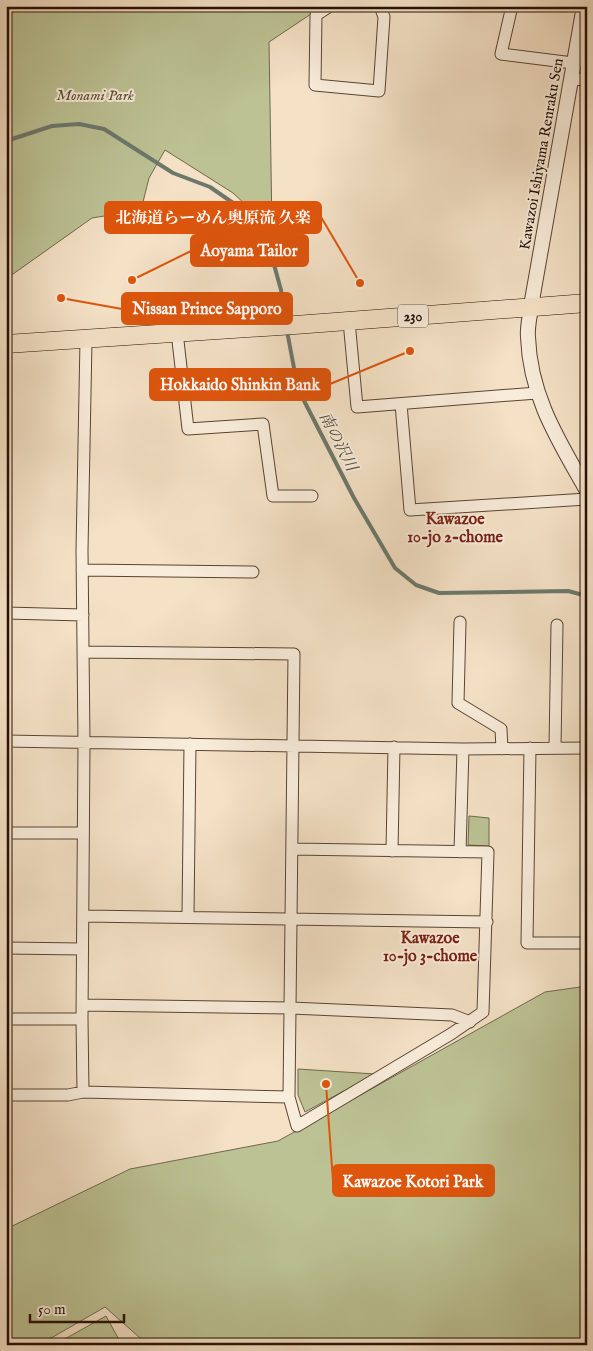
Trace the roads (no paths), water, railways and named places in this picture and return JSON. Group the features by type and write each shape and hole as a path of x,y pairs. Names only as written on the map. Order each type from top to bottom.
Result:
{"highway":[{"name":"230","path":"6,344 86,340 587,303"}],"street":[{"path":"330,6 316,15 314,85 379,91 384,17 380,6"},
{"path":"512,6 501,54 573,63"},
{"name":"Kawazoi Ishiyama Renraku Sen","path":"584,6 531,306 528,336 537,393 554,432 587,491"},
{"path":"570,80 587,79"},
{"path":"349,321 358,407 537,393"},
{"path":"177,332 188,429 263,424 272,496 312,496"},
{"path":"83,1092 84,742 82,570 86,340"},
{"path":"401,404 410,510 587,499"},
{"path":"82,570 254,572"},
{"path":"6,613 83,615"},
{"path":"460,622 458,703 501,729 502,749"},
{"path":"555,748 557,624"},
{"path":"83,652 294,654 289,1097 297,1126 470,1022 483,1012 488,852 292,849"},
{"path":"6,742 463,749 587,748"},
{"path":"188,916 190,744"},
{"path":"392,851 394,747"},
{"path":"530,748 528,943 587,942"},
{"path":"460,852 463,749"},
{"path":"6,833 83,834"},
{"path":"84,916 188,916 291,920 487,922"},
{"path":"6,948 82,949"},
{"path":"82,1005 291,1008 452,1015 470,1022"},
{"path":"6,1019 82,1019"},
{"path":"6,1095 68,1095 83,1092 289,1097"}],"waterway":[{"name":"南の沢川","path":"6,141 52,126 79,124 104,129 173,173 210,187 249,214 259,228 270,250 281,290 286,321"},
{"name":"南の沢川","path":"287,331 298,389 354,498 395,568 416,585 439,593 568,591 587,596"}],"place":[{"name":"Aoyama Tailor","path":"132,280"},
{"name":"北海道らーめん奥原流 久楽","path":"360,283"},
{"name":"Nissan Prince Sapporo","path":"61,298"},
{"name":"Hokkaido Shinkin Bank","path":"410,351"},
{"name":"Kawazoe Kotori Park","path":"326,1084"}],"district":[{"name":"Kawazoe 10-jo 2-chome","path":"455,527"},
{"name":"Kawazoe 10-jo 3-chome","path":"430,946"}],"park label":[{"name":"Monami Park","path":"95,95"}]}
